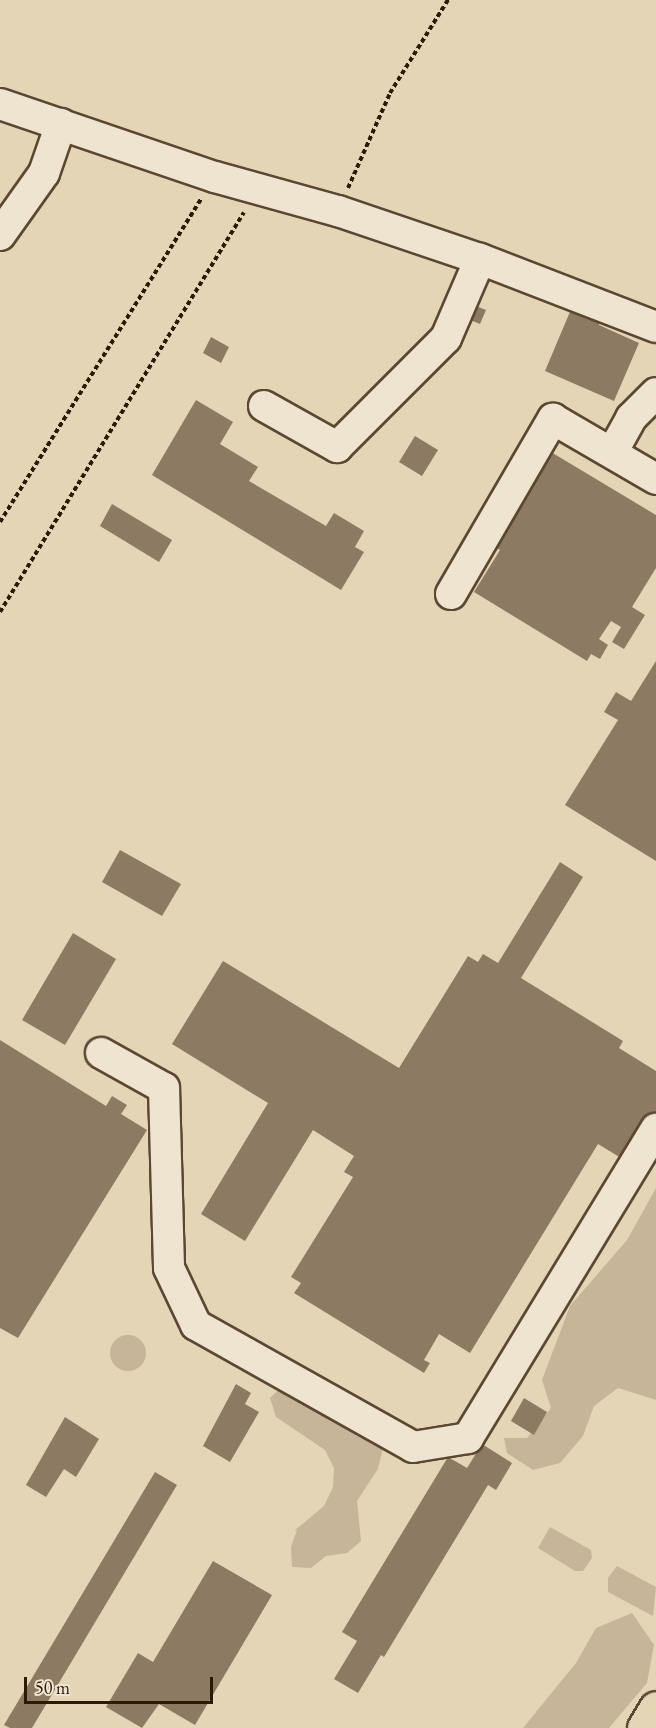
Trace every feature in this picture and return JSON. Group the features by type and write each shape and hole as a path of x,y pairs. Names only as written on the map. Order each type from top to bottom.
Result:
{"highway":[{"path":"644,1728 656,1708"}],"street":[{"path":"0,104 215,177 338,211 480,259 656,327"},
{"path":"0,235 44,173 61,124"},
{"path":"264,406 337,447 446,338 480,259"},
{"path":"614,451 631,418 656,393"},
{"path":"451,594 553,419 614,451 656,479"},
{"path":"101,1053 164,1088 169,1268 196,1325 413,1448 468,1438 656,1130"}],"path":[{"path":"338,211 390,93 448,0"},
{"path":"0,522 215,177"},
{"path":"0,612 258,189"}],"shaded area":[{"path":"656,1188 656,1400 618,1388 594,1406 583,1436 560,1463 533,1470 507,1453 504,1438 527,1438 551,1408 542,1380 570,1306 627,1240"},
{"path":"128,1335 141,1340 146,1353 141,1366 128,1371 115,1366 110,1353 115,1340"},
{"path":"284,1384 374,1426 383,1448 378,1469 357,1501 361,1541 347,1553 326,1556 311,1568 292,1567 291,1547 297,1530 294,1531 324,1506 333,1487 334,1468 325,1450 276,1417 270,1398"},
{"path":"550,1527 591,1550 592,1558 583,1571 575,1571 538,1548"},
{"path":"617,1566 656,1587 653,1616 608,1592 608,1578"},
{"path":"632,1613 654,1645 647,1683 609,1728 523,1728 576,1663 596,1628"}],"building":[{"path":"471,304 486,310 480,324 465,318"},
{"path":"572,307 601,320 599,325 639,343 614,401 545,371"},
{"path":"211,337 229,347 221,363 203,353"},
{"path":"196,400 233,422 220,444 258,467 249,481 326,526 334,513 364,531 355,547 364,552 341,590 152,475"},
{"path":"415,436 438,450 422,476 399,462"},
{"path":"551,452 656,515 656,568 632,607 645,615 624,649 612,642 621,627 611,621 599,639 608,645 600,659 591,654 587,661 474,592 500,550 493,546"},
{"path":"112,504 172,540 159,562 100,526"},
{"path":"656,661 656,861 565,805 618,720 604,712 616,692 631,701"},
{"path":"120,850 181,884 162,916 102,882"},
{"path":"560,862 583,877 521,978 623,1041 619,1048 656,1071 656,1112 626,1161 598,1144 470,1353 439,1334 424,1360 430,1363 424,1373 294,1293 301,1283 291,1277 353,1177 344,1172 354,1156 313,1130 245,1241 201,1214 268,1103 172,1044 223,961 399,1068 468,956 478,962 483,954 498,963"},
{"path":"73,933 116,959 65,1045 22,1020"},
{"path":"0,1040 106,1106 112,1096 127,1105 121,1114 147,1130 18,1338 0,1328"},
{"path":"236,1384 251,1393 245,1404 259,1412 230,1462 203,1446"},
{"path":"524,1398 547,1412 534,1435 511,1421"},
{"path":"65,1417 99,1439 76,1477 64,1469 46,1497 26,1485"},
{"path":"482,1444 512,1463 496,1490 488,1485 384,1657 381,1655 358,1693 334,1679 357,1641 342,1632 448,1457 467,1468"},
{"path":"155,1472 177,1485 32,1728 10,1728 4,1725"},
{"path":"213,1561 272,1595 195,1725 159,1704 142,1728 106,1707 138,1653 153,1662"}]}
